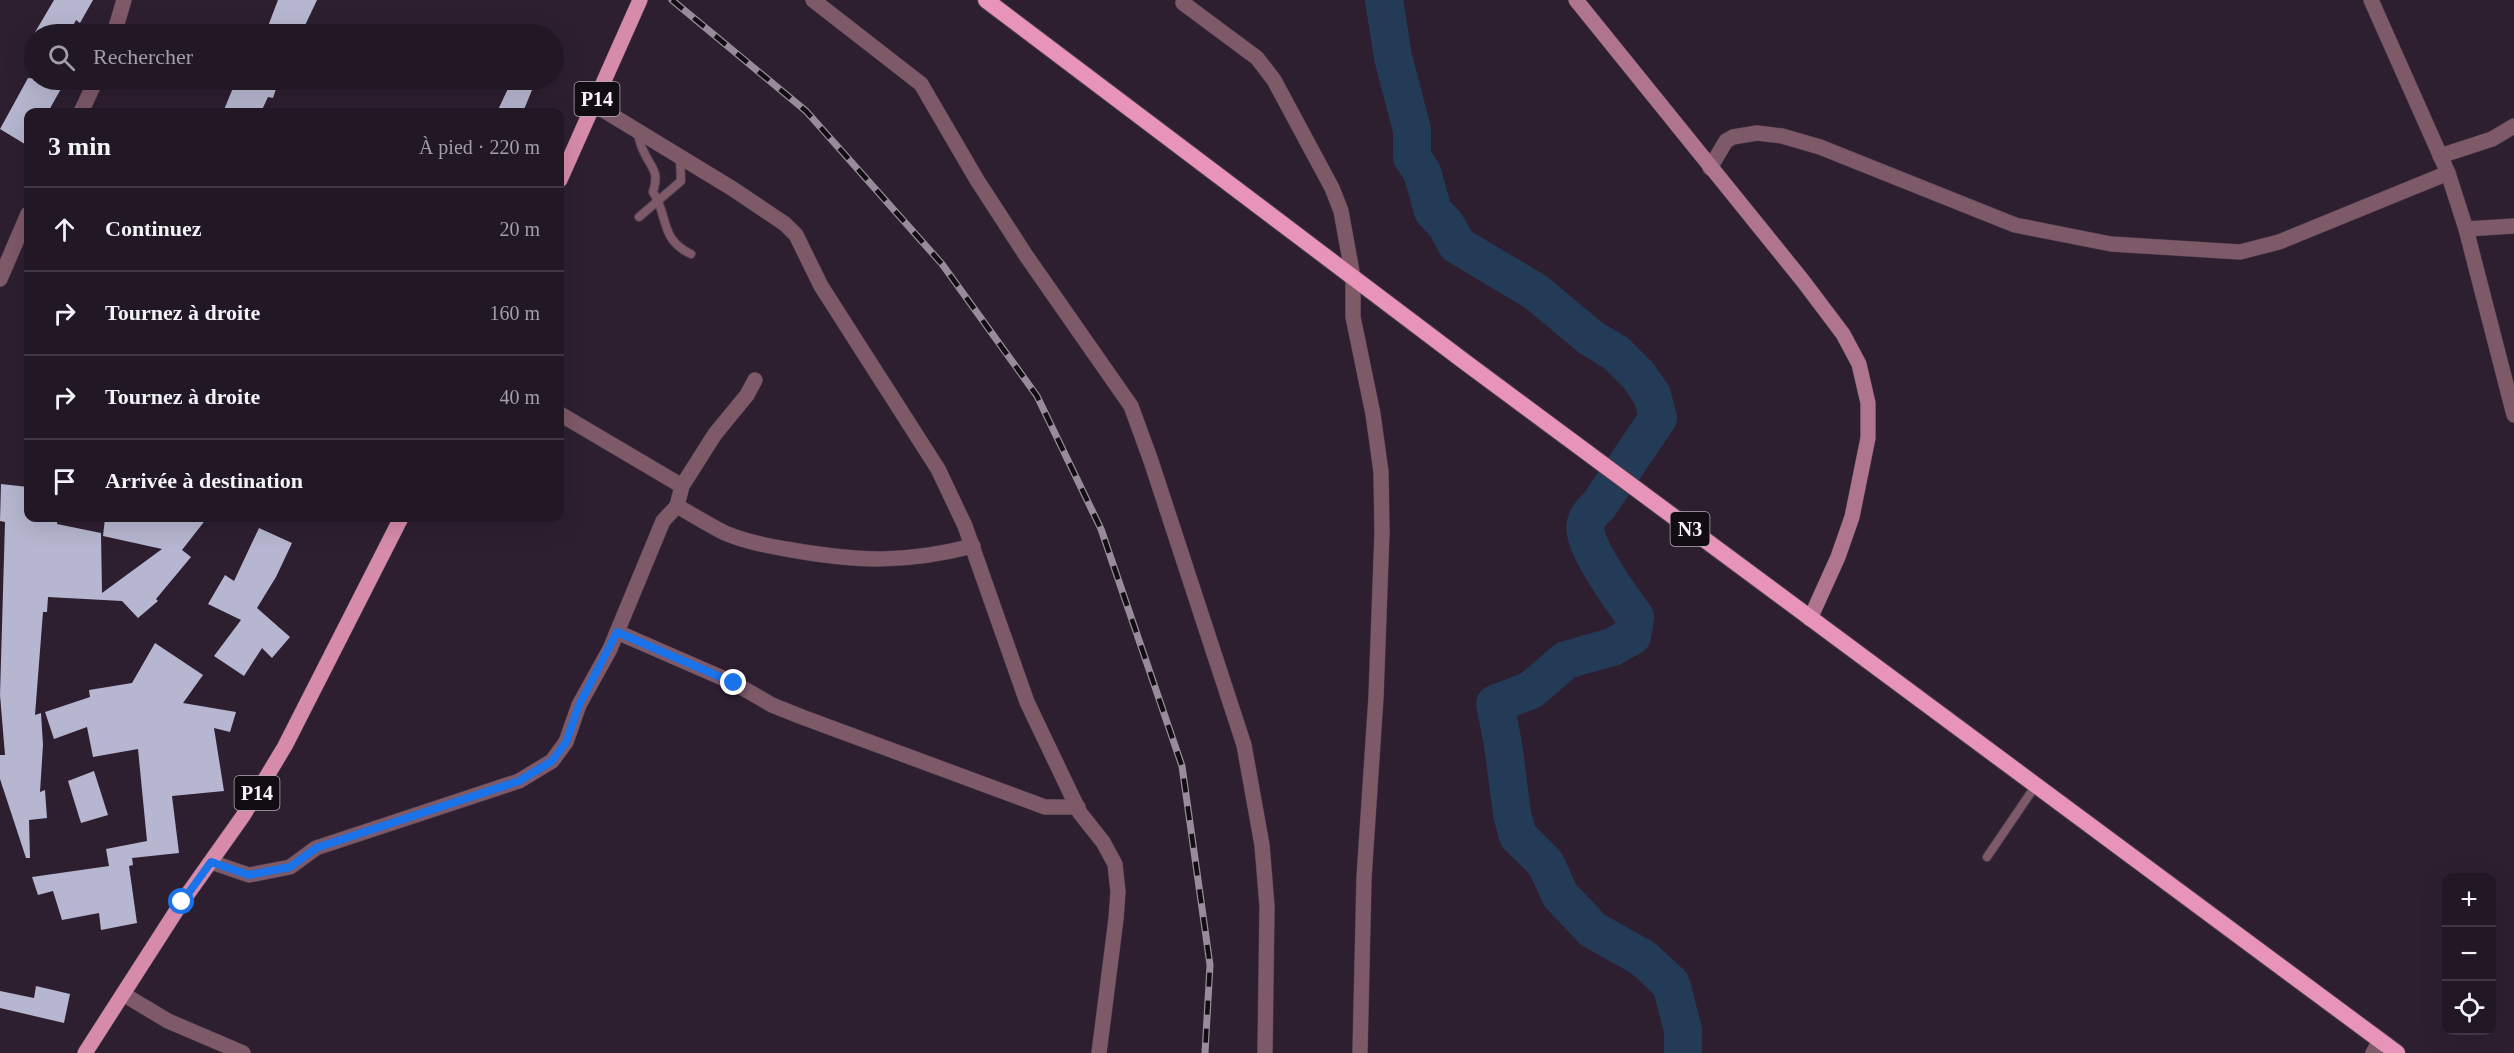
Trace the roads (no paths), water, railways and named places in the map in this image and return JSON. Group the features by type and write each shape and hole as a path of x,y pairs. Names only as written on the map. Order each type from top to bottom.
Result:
{"highway":[{"name":"N3","path":"986,0 1810,619 2037,784 2376,1047 2397,1053"}],"main road":[{"name":"P14","path":"564,171 640,0"},
{"path":"1576,0 1844,334 1859,364 1869,404 1868,438 1852,518 1839,557 1810,619"},
{"name":"P14","path":"85,1053 285,746 399,522"}],"street":[{"path":"117,24 124,0"},
{"path":"813,0 921,84 977,180 1027,257 1131,406 1244,746 1262,845 1265,886 1265,1053"},
{"path":"2371,0 2448,173 2466,230 2514,415"},
{"path":"1183,3 1257,58 1270,74 1332,188 1341,211 1353,277 1353,317 1373,414 1381,472 1382,532 1374,742 1364,878 1360,1053"},
{"path":"83,108 91,90"},
{"path":"595,105 776,218 796,235 821,286 938,469 973,546 1028,702 1078,807 1103,842 1115,864 1118,892 1099,1053"},
{"path":"2440,156 2492,139 2514,126"},
{"path":"1710,168 1726,141 1733,137 1757,133 1782,136 1820,147 2015,225 2111,244 2240,252 2279,242 2448,173"},
{"path":"0,279 24,223"},
{"path":"2466,230 2514,225"},
{"path":"211,862 249,875 290,867 316,848 519,781 552,761 566,742 579,705 617,632 663,520 677,506 682,486 715,434 747,395 755,380"},
{"path":"564,416 682,486"},
{"path":"677,506 726,533 754,543 802,552 878,561 932,557 973,546"},
{"path":"617,632 734,683 772,705 802,717 1045,807 1078,807"},
{"path":"123,994 168,1021 243,1053"}],"lane":[{"path":"637,131 643,151 657,179 653,192 664,213 664,226 679,248 691,254"},
{"path":"639,217 681,181 680,157"},
{"path":"1987,858 2037,784"}],"waterway":[{"path":"1384,0 1393,57 1412,130 1412,157 1422,172 1433,211 1446,225 1457,245 1536,292 1591,338 1616,353 1638,375 1652,395 1658,418 1599,505 1588,517 1586,524 1588,542 1593,552 1635,617 1632,636 1612,647 1566,660 1531,690 1495,704 1512,814 1518,836 1546,864 1560,895 1593,930 1643,958 1671,984 1683,1030 1683,1053"}],"railway":[{"path":"672,0 806,111 942,264 1037,396 1101,529 1182,766 1210,965 1205,1053"}]}
